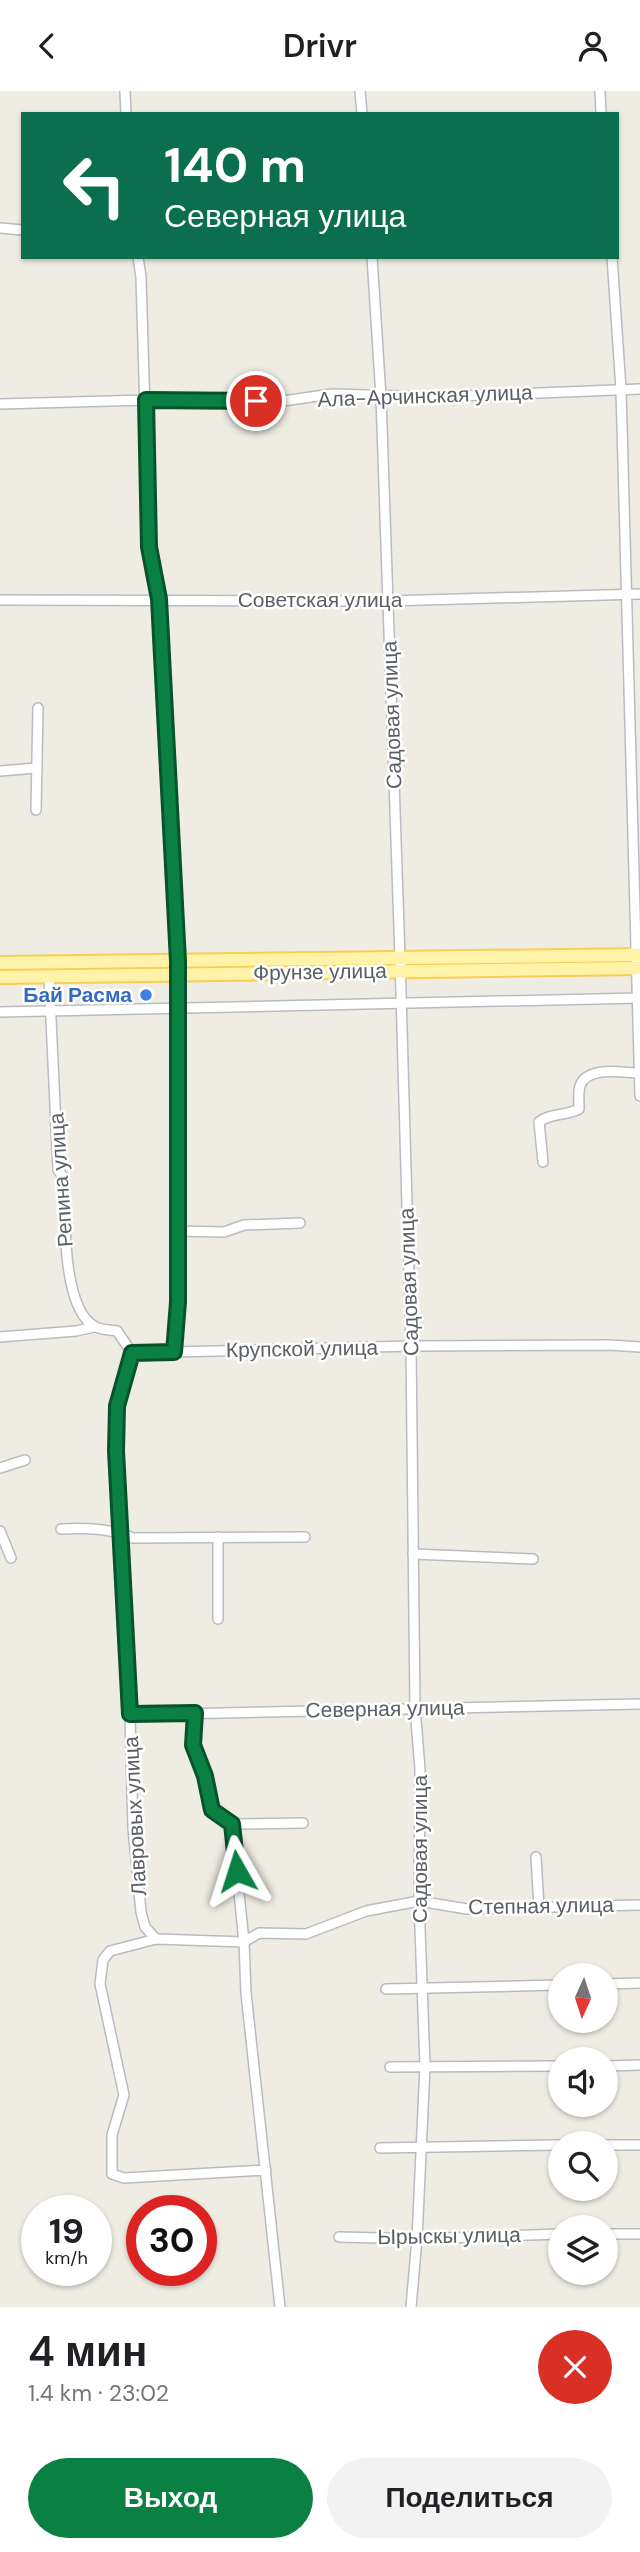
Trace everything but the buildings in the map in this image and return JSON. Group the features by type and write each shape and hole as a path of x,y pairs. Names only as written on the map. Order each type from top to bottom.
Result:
{"main road":[{"name":"Фрунзе улица","path":"0,963 178,968 638,961"},
{"name":"Фрунзе улица","path":"0,977 178,968"}],"street":[{"path":"125,91 126,112"},
{"path":"360,91 362,112"},
{"path":"600,91 601,112"},
{"path":"0,229 21,230"},
{"path":"138,259 142,277 149,547 159,599 178,968 178,1302 174,1352"},
{"name":"Садовая улица","path":"372,259 381,397 400,965 411,1346 412,1554 425,2066 411,2307"},
{"path":"612,259 621,389 635,718 640,1095"},
{"name":"Ала-Арчинская улица","path":"0,404 146,400 283,401 332,394 436,397 640,389"},
{"name":"Советская улица","path":"0,600 388,601 640,594"},
{"path":"36,810 38,708"},
{"path":"0,771 37,768"},
{"name":"Репина улица","path":"49,976 58,1170 64,1178 68,1271 75,1303 94,1327"},
{"path":"0,1012 638,998"},
{"path":"543,1162 539,1122 546,1116 568,1114 579,1109 580,1086 586,1076 598,1072 639,1073"},
{"path":"177,1231 224,1232 244,1225 300,1223"},
{"path":"0,1337 94,1327 117,1331 132,1353"},
{"name":"Крупской улица","path":"132,1353 411,1346 640,1347"},
{"name":"Лавровых улица","path":"132,1353 117,1406 119,1532 130,1714 133,1828 141,1912 145,1927 156,1939"},
{"path":"0,1468 25,1460"},
{"path":"61,1529 92,1528 119,1532 133,1538 304,1537"},
{"path":"0,1531 11,1558"},
{"path":"218,1537 218,1619"},
{"path":"412,1554 533,1559"},
{"name":"Северная улица","path":"130,1714 640,1704"},
{"path":"195,1713 193,1745 205,1776 212,1810 232,1824 303,1822"},
{"path":"232,1824 244,1942 246,1993 280,2307"},
{"path":"536,1857 539,1907"},
{"name":"Степная улица","path":"266,2170 124,2178 112,2174 111,2135 124,2095 100,1984 103,1961 110,1951 156,1939 244,1942 259,1933 306,1934 366,1911 419,1901 467,1909 640,1905"},
{"path":"618,1984 640,1983"},
{"path":"386,1989 548,1985"},
{"path":"618,2066 640,2065"},
{"path":"390,2067 548,2066"},
{"path":"380,2148 548,2144"},
{"path":"618,2145 640,2145"},
{"name":"Ырыскы улица","path":"339,2237 417,2239 548,2234"},
{"path":"618,2234 640,2234"}],"place":[{"name":"Бай Расма","path":"146,995"}],"route":[{"path":"237,1871 232,1824 212,1810 205,1776 193,1745 195,1713 130,1714 116,1451 117,1406 132,1353 174,1352 178,1302 178,961 159,599 149,547 146,400 256,401"}]}
